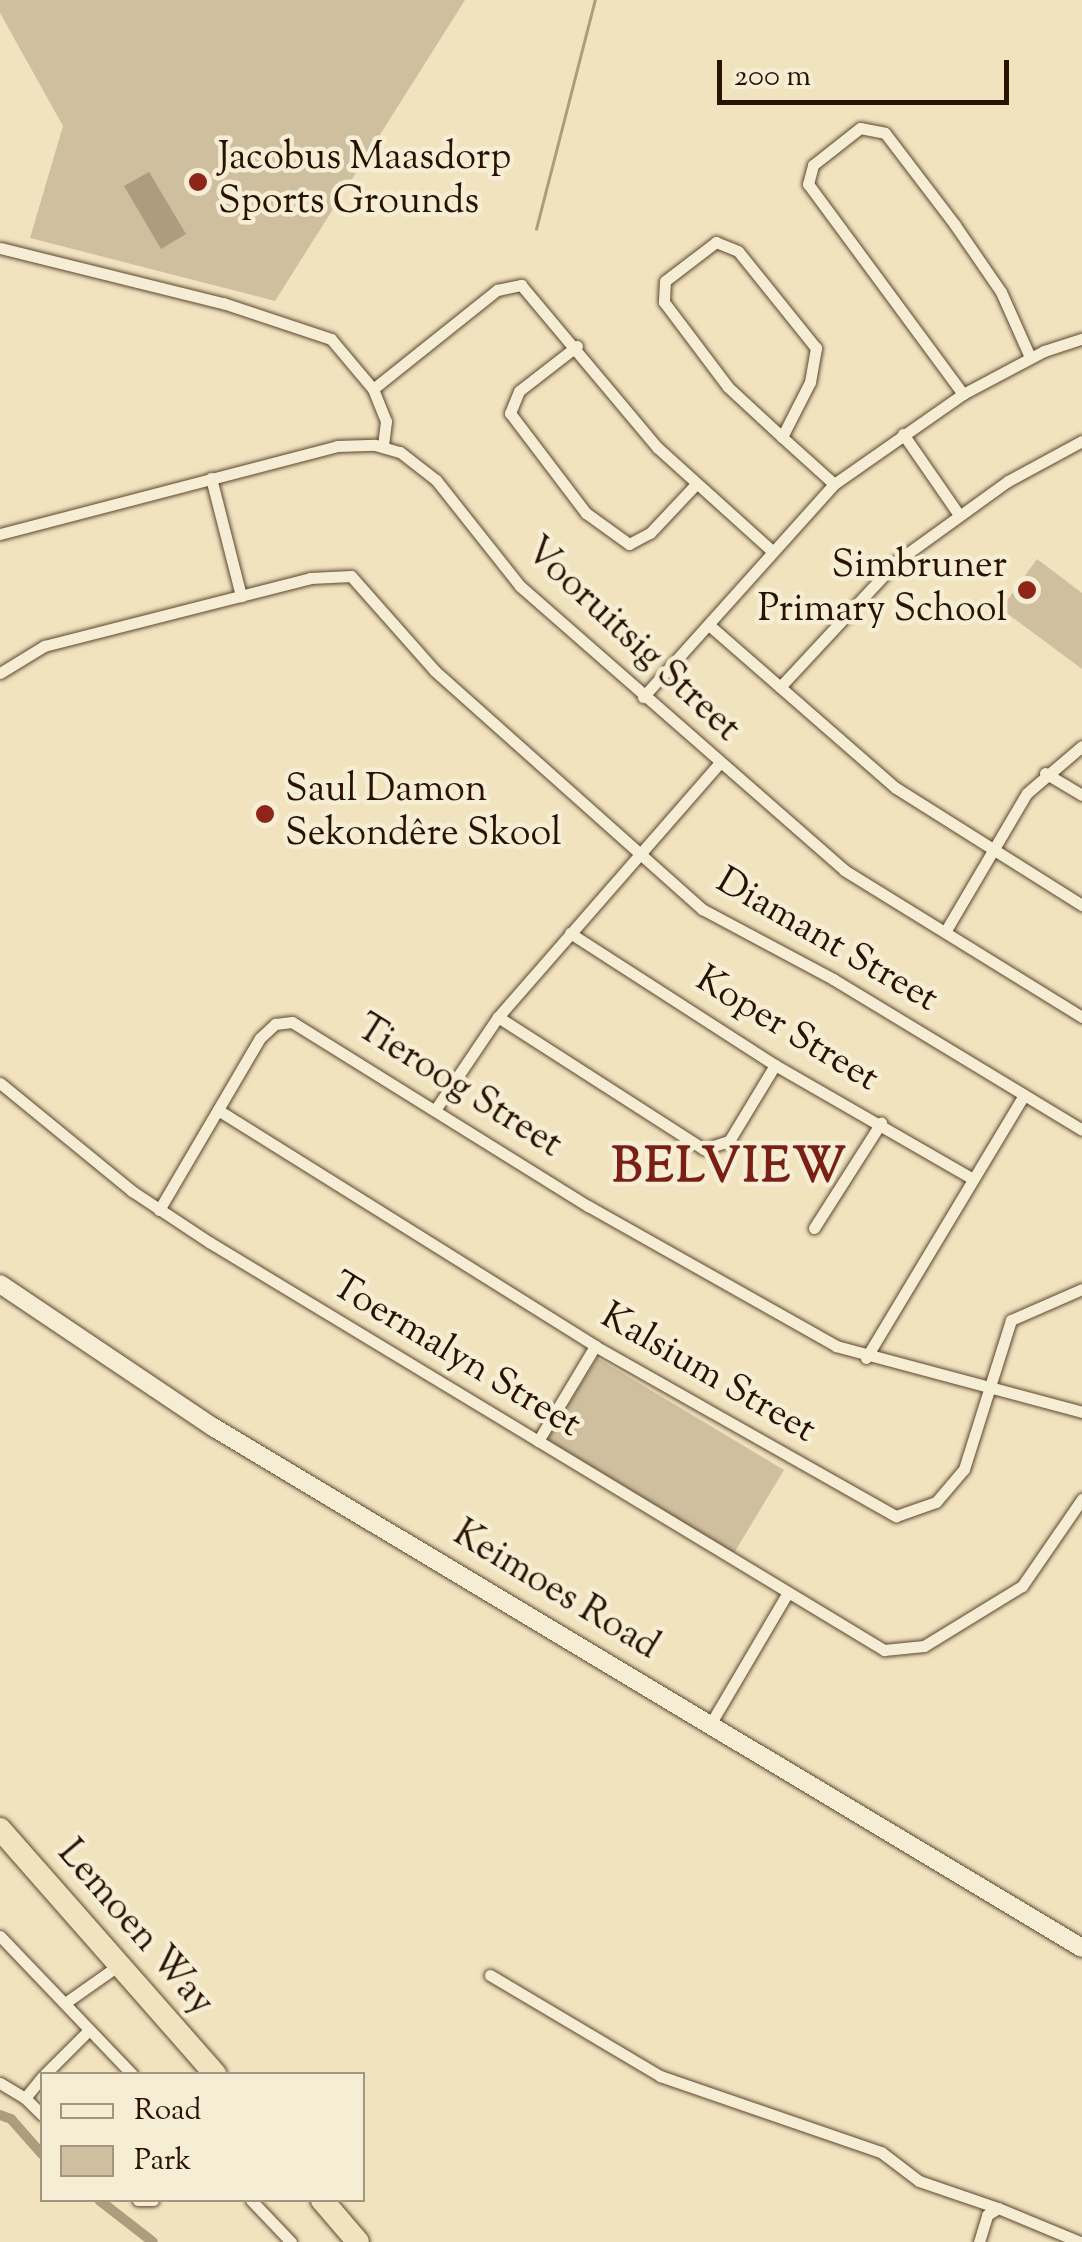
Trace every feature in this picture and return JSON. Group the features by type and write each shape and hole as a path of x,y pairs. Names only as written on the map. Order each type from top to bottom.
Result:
{"highway":[{"name":"Lemoen Way","path":"0,1830 212,2072"},
{"path":"324,2202 358,2242"}],"street":[{"path":"963,394 808,184 813,165 868,126 884,133 991,275 1030,357"},
{"path":"782,437 810,382 816,348 738,251 716,242 665,281 664,302 728,387 782,437 834,484"},
{"path":"0,248 302,326 344,348 373,389 386,421 383,446"},
{"path":"373,389 497,290 513,284 530,290 658,448 772,551"},
{"path":"644,698 834,484 963,394 1030,357 1082,339"},
{"path":"576,346 519,391 510,413 586,512 629,544 650,533 696,484"},
{"path":"903,434 959,514"},
{"path":"780,687 896,561 959,514 1082,441"},
{"name":"Vooruitsig Street","path":"0,534 336,446 383,446 429,471 511,576 644,698 844,870 1082,1017"},
{"path":"210,478 241,596"},
{"name":"Diamant Street","path":"0,673 44,646 328,574 358,580 434,671 718,920 834,979 1082,1130"},
{"path":"708,625 896,788 1082,905"},
{"path":"945,932 991,851 1045,773 1082,746"},
{"path":"435,1110 498,1017 720,764"},
{"path":"1045,773 1082,795"},
{"name":"Koper Street","path":"570,932 775,1064 973,1179"},
{"path":"498,1017 704,1149 729,1141 775,1064"},
{"name":"Tieroog Street","path":"159,1210 260,1038 286,1021 310,1029 642,1237 866,1358 1082,1412"},
{"name":"Toermalyn Street","path":"0,1083 159,1210 876,1647 898,1652 924,1646 1028,1581 1082,1499"},
{"path":"866,1358 1024,1094"},
{"name":"Kalsium Street","path":"218,1110 595,1346 896,1516 936,1502 964,1469 1011,1320 1082,1289"},
{"path":"814,1228 880,1122"},
{"name":"Keimoes Road","path":"0,1284 212,1427 1082,1948"},
{"path":"538,1442 595,1346"},
{"path":"711,1723 787,1594"},
{"path":"0,1936 130,2072"},
{"path":"65,2003 120,1965"},
{"path":"490,1975 660,2076 881,2152 919,2181 1080,2242"},
{"path":"48,2072 89,2030"},
{"path":"25,2098 40,2081"},
{"path":"0,2083 40,2112"},
{"path":"253,2202 291,2242"},
{"path":"978,2242 987,2216 1003,2210"}],"green space":[{"name":"Jacobus Maasdorp Sports Grounds","path":"0,0 465,0 275,301 30,238 63,126 0,13"},
{"path":"1037,559 1082,593 1082,669 1001,609"},
{"path":"597,1358 784,1470 734,1553 547,1439"}],"shaded area":[{"path":"149,172 186,234 161,249 124,186"}],"waterway":[{"path":"536,229 595,0"},
{"path":"0,2115 11,2119 40,2152"},
{"path":"102,2202 153,2242"}],"place":[{"name":"Jacobus Maasdorp Sports Grounds","path":"198,182"},
{"name":"Simbruner Primary School","path":"1027,590"},
{"name":"Saul Damon Sekondêre Skool","path":"265,814"}],"district":[{"name":"BELVIEW","path":"730,1170"}]}
